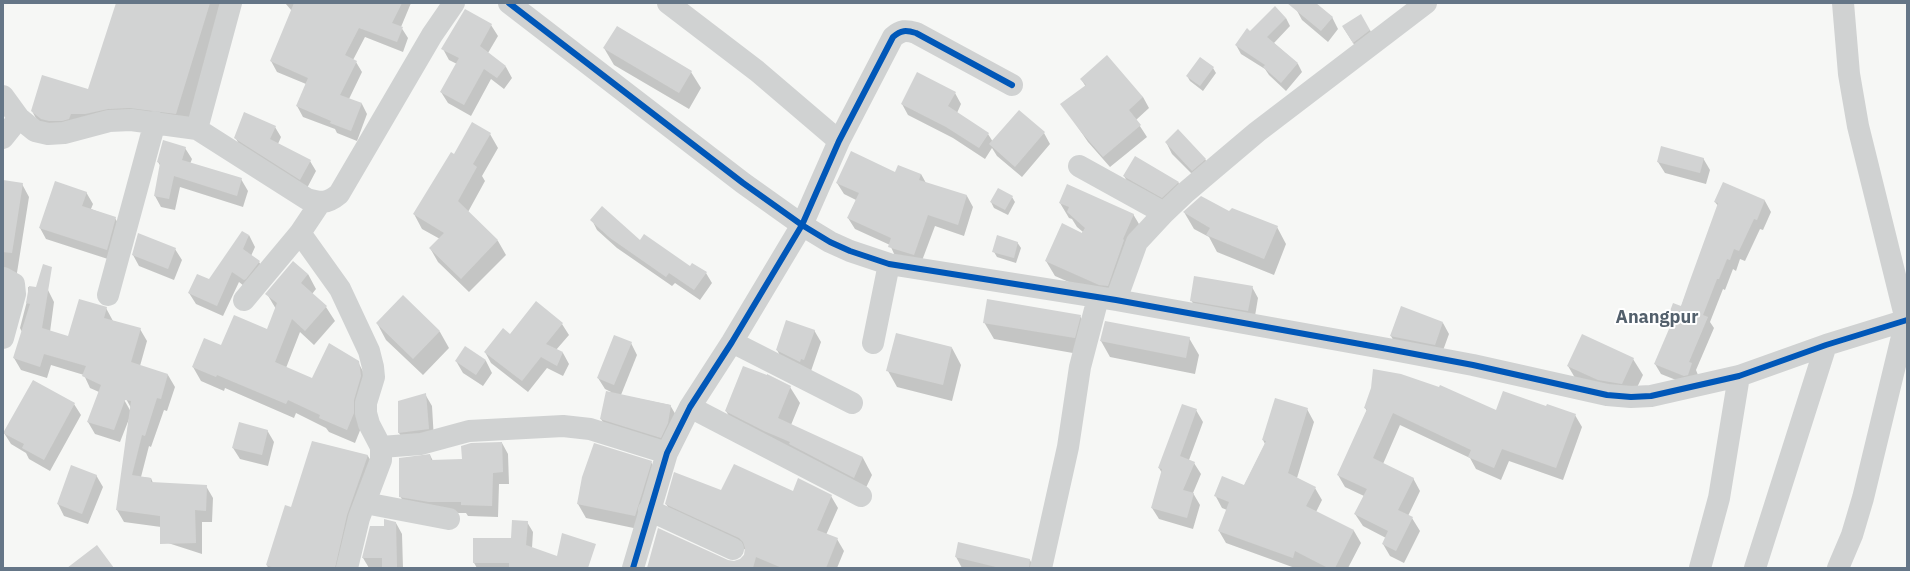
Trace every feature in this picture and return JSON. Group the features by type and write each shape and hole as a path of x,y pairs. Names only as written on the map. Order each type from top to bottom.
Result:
{"street":[{"path":"197,129 231,3"},
{"path":"3,96 20,118 35,131 48,134 64,133 109,121 131,120 155,122 197,129 307,199 320,203 331,201 339,194 428,41 454,3"},
{"path":"509,3 718,164 802,225 843,248 889,264 1107,299 1427,356 1607,395 1631,398 1651,396 1739,376 1826,345 1907,320"},
{"path":"668,3 752,68 839,141"},
{"path":"1041,568 1068,447 1080,367 1107,299 1137,242 1186,192 1257,132 1426,3"},
{"path":"1838,568 1852,535 1863,498 1907,320 1858,126 1849,74 1843,3"},
{"path":"634,568 649,510 667,453 690,407 732,342 802,225 839,141 893,37 899,32 908,30 930,39 1012,85"},
{"path":"3,138 20,118"},
{"path":"108,295 155,122"},
{"path":"1079,166 1164,213"},
{"path":"244,300 300,233 320,203"},
{"path":"300,233 340,289 369,352 374,377 366,403 366,413 369,424 381,447 381,460 359,518 347,568"},
{"path":"873,343 889,264"},
{"path":"3,278 14,284 15,294 3,338"},
{"path":"732,342 852,403"},
{"path":"1755,568 1826,345"},
{"path":"1700,568 1719,498 1739,376"},
{"path":"690,407 861,496"},
{"path":"381,447 421,444 469,431 563,426 590,429 667,453"},
{"path":"365,503 449,519"},
{"path":"649,510 733,549"}],"building":[{"path":"116,3 210,3 176,114 130,108 108,109 85,114 71,114 69,119 62,121 49,121 41,119 31,111 42,75 88,89"},
{"path":"294,3 402,3 392,23 403,27 397,42 359,28 345,55 357,61 340,95 362,103 351,131 330,123 331,121 296,106 308,78 270,61"},
{"path":"1287,3 1316,3 1333,17 1321,31"},
{"path":"1275,6 1286,18 1267,37 1298,63 1281,83 1263,67 1265,65 1235,45 1247,28 1250,31"},
{"path":"465,9 492,24 480,46 506,66 497,78 484,69 464,105 440,92 459,58 441,49"},
{"path":"1361,14 1370,30 1353,43 1342,26"},
{"path":"617,26 692,71 679,93 603,48"},
{"path":"1107,55 1143,97 1129,110 1141,125 1103,157 1081,132 1060,104 1086,85 1080,79"},
{"path":"1200,57 1214,67 1200,86 1186,76"},
{"path":"917,72 956,92 948,106 989,133 979,148 946,127 901,104"},
{"path":"1019,110 1045,132 1015,167 989,144"},
{"path":"244,112 276,126 270,139 311,160 300,180 234,138"},
{"path":"472,122 491,133 473,164 477,167 458,201 498,240 461,279 429,248 444,233 413,214 451,152 454,154"},
{"path":"1178,129 1206,159 1192,171 1165,142"},
{"path":"163,140 186,147 182,160 242,178 237,196 174,176 169,199 154,196 160,163 157,162"},
{"path":"1661,146 1704,158 1700,173 1657,162"},
{"path":"851,151 895,172 898,165 921,174 919,180 967,195 958,225 928,215 914,255 888,247 891,238 847,218 859,193 836,183"},
{"path":"1135,156 1179,182 1162,198 1123,176"},
{"path":"3,180 23,183 12,253 3,252"},
{"path":"55,181 87,192 82,206 116,217 107,250 39,228"},
{"path":"1723,182 1765,200 1757,220 1754,219 1739,251 1734,249 1730,260 1727,259 1719,279 1717,279 1703,315 1708,317 1689,362 1692,363 1688,375 1684,376 1654,364 1672,322 1667,319 1673,303 1681,306 1718,203 1714,202"},
{"path":"1067,184 1134,214 1123,239 1124,240 1108,286 1099,285 1045,261 1062,223 1082,233 1085,228 1067,212 1069,207 1059,203"},
{"path":"998,188 1013,196 1005,210 990,202"},
{"path":"1201,196 1229,211 1232,208 1278,226 1264,259 1206,235 1210,228 1183,212"},
{"path":"602,206 640,240 644,234 690,266 692,263 707,272 694,290 669,273 666,277 610,238 590,220"},
{"path":"242,231 249,235 243,249 260,261 246,279 244,280 232,272 217,306 188,293 197,274 209,279"},
{"path":"138,233 176,248 168,269 132,255"},
{"path":"997,235 1018,242 1014,258 992,252"},
{"path":"293,261 308,274 301,283 327,306 305,331 292,319 275,362 312,378 329,343 359,361 361,376 354,400 354,413 347,430 319,418 320,415 288,400 286,404 217,375 216,377 192,367 204,338 221,345 234,315 267,329 277,303 265,294"},
{"path":"43,264 52,267 42,328 68,336 79,299 107,307 104,318 141,328 131,362 168,374 161,399 157,398 145,436 142,435 132,475 151,478 151,482 207,485 206,511 195,510 196,543 160,544 160,516 116,510 131,401 125,400 114,430 87,422 101,385 82,376 86,366 44,354 40,367 13,358 30,304 26,303 29,286 36,287"},
{"path":"1194,276 1253,286 1248,311 1190,301"},
{"path":"403,295 440,331 413,359 376,323"},
{"path":"987,299 1081,315 1075,338 983,323"},
{"path":"536,301 563,323 546,344 563,352 557,366 541,357 522,381 484,352 503,328 510,334"},
{"path":"1401,306 1443,322 1435,345 1390,336"},
{"path":"786,320 815,330 804,360 801,359 800,362 776,350"},
{"path":"1105,321 1190,337 1186,358 1100,341"},
{"path":"896,333 952,347 943,385 886,371"},
{"path":"1582,334 1634,358 1622,384 1598,380 1567,366"},
{"path":"614,335 632,342 614,385 597,378"},
{"path":"465,346 486,360 476,375 455,361"},
{"path":"743,366 767,374 791,386 778,418 863,457 854,478 789,444 790,442 764,431 725,411"},
{"path":"1373,369 1401,374 1439,387 1440,385 1496,410 1503,391 1546,406 1547,404 1576,414 1556,468 1502,449 1494,468 1468,457 1471,450 1393,413 1373,458 1414,478 1398,510 1413,517 1396,551 1382,544 1388,531 1354,514 1367,489 1337,475 1367,409 1364,408 1371,388"},
{"path":"33,380 75,403 44,460 22,448 24,444 3,433"},
{"path":"606,391 671,405 668,423 661,438 600,419"},
{"path":"426,393 429,429 398,433 398,401"},
{"path":"1275,398 1308,408 1288,473 1316,487 1306,506 1354,530 1335,568 1328,568 1295,551 1293,558 1218,531 1229,502 1214,496 1222,476 1244,485 1266,441 1262,440"},
{"path":"1182,404 1197,409 1180,456 1195,462 1183,490 1194,493 1187,518 1151,508 1162,469 1158,468"},
{"path":"239,422 268,430 262,455 232,448"},
{"path":"312,441 368,455 347,515 335,568 274,568 266,565 285,505 291,507"},
{"path":"502,442 503,472 493,473 492,506 461,505 461,502 429,502 399,497 399,458 430,454 431,460 462,459 461,446 471,443"},
{"path":"594,443 652,461 635,516 577,504 582,477"},
{"path":"734,464 793,491 798,478 832,495 817,530 838,538 826,568 782,568 756,557 753,568 647,568 658,528 728,560 734,561 740,559 744,555 745,548 743,542 739,538 665,504 674,472 721,490"},
{"path":"71,465 97,475 82,514 57,504"},
{"path":"384,519 396,522 397,568 382,568 382,558 362,558 370,526 384,526"},
{"path":"512,520 528,521 526,545 557,556 562,533 596,544 588,568 509,567 509,563 473,563 473,538 511,538"},
{"path":"958,542 1030,559 1029,568 1000,568 955,557"},
{"path":"97,545 114,568 67,568"}],"cycle path":[{"path":"509,3 743,183 802,225 830,242 850,251 889,264 1116,300 1473,365 1607,395 1631,397 1651,396 1739,376 1826,345 1907,320"},
{"path":"633,568 667,453 690,407 732,342 802,225 839,141 893,37 904,31 916,33 1012,85"}],"district":[{"name":"Anangpur","path":"1657,318"}]}
